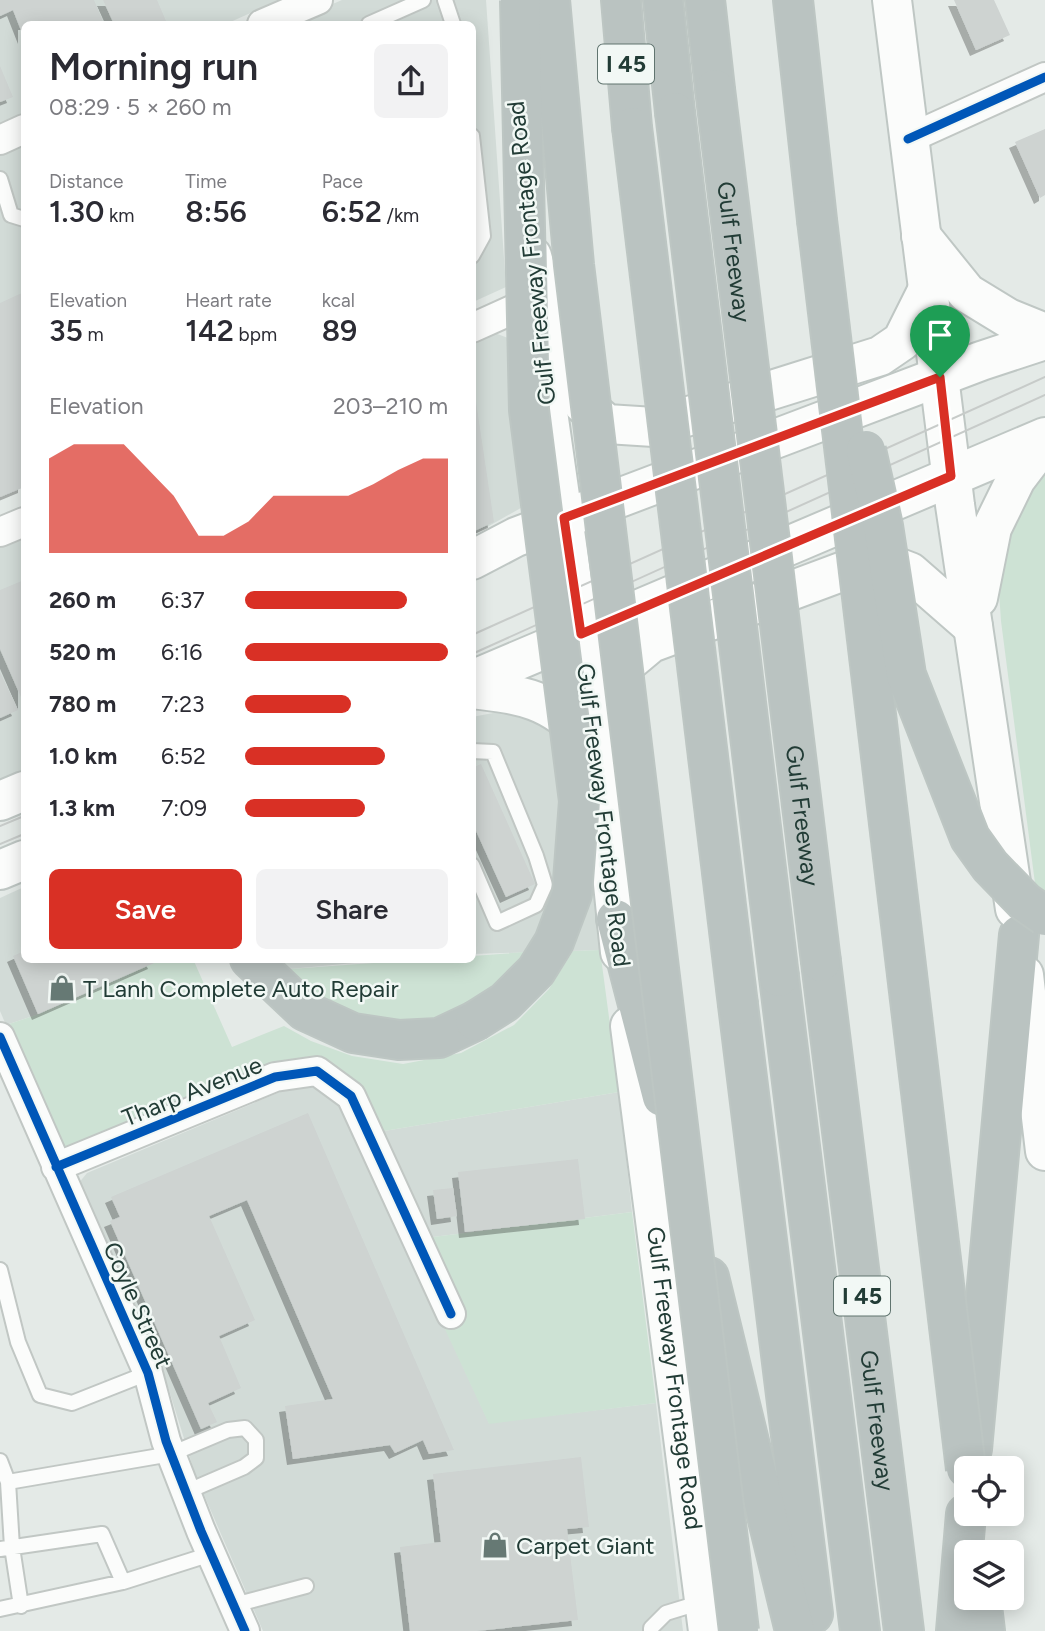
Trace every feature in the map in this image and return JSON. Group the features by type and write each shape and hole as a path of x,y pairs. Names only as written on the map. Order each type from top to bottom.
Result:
{"highway":[{"path":"254,963 305,1011 352,1033 399,1040 439,1038 475,1021 505,1002 536,971 554,942 572,894 579,801 528,410 520,0"},
{"path":"550,0 574,265 739,1631"},
{"name":"I 45","path":"621,0 632,127 815,1631"},
{"name":"Gulf Freeway","path":"663,0 860,1631"},
{"name":"Gulf Freeway","path":"705,0 904,1631"},
{"path":"793,0 966,1456"},
{"path":"817,219 883,526 906,675 970,838 990,866 1025,902 1032,926 970,1456"},
{"path":"616,919 739,1394 795,1631"},
{"path":"956,1631 968,1526"},
{"path":"982,1610 985,1631"}],"main road":[{"name":"Gulf Freeway Frontage Road","path":"501,0 516,113 532,301 599,748 616,919 706,1616"},
{"path":"891,0 972,628 1032,926 1045,1150"},
{"path":"525,231 563,366 583,404 607,424 654,427 880,356 902,341 928,289"},
{"path":"920,236 967,293 1009,318 1045,333"},
{"path":"476,558 516,537 564,518 1045,340"},
{"path":"972,628 992,528 1016,479 1045,439"},
{"path":"476,678 951,476 1045,439"},
{"path":"599,748 614,674 651,643 876,559 910,572 972,628"},
{"path":"476,689 512,693 545,703 599,748"},
{"path":"0,801 21,793"},
{"path":"0,870 21,861"}],"street":[{"path":"273,21 318,0"},
{"path":"908,139 1045,77"},
{"path":"0,140 21,130"},
{"path":"476,326 532,301"},
{"path":"0,532 21,523"},
{"name":"Coyle Street","path":"0,1037 7,1072 56,1167 148,1373 186,1492 245,1631"},
{"name":"Tharp Avenue","path":"56,1167 275,1077 317,1071 351,1096 451,1314"}],"lane":[{"path":"376,21 423,0"},
{"path":"445,0 452,21"},
{"path":"476,176 482,236 476,248"},
{"path":"0,179 11,215 21,218"},
{"path":"476,751 493,752 536,856 545,885 536,905 497,923 476,874"},
{"path":"0,1270 18,1342 40,1395 72,1403 148,1373"},
{"path":"8,1482 172,1454 228,1430 245,1428 256,1440 256,1458 186,1492"},
{"path":"0,1461 8,1482 6,1548 21,1606"},
{"path":"6,1548 102,1534 123,1582"},
{"path":"0,1609 123,1582 211,1554"},
{"path":"234,1605 306,1586"},
{"path":"651,1631 666,1613 706,1616"}],"shaded area":[{"path":"0,0 279,0 233,21 21,21 21,115 0,125"},
{"path":"342,0 486,0 506,287 476,301 476,21 293,21"},
{"path":"21,144 21,488 0,497 0,154"},
{"path":"492,332 511,339 535,500 476,533 476,338"},
{"path":"21,539 21,775 0,784 0,548"},
{"path":"509,710 553,727 592,880 600,950 476,954 476,716"},
{"path":"21,888 21,963 156,963 39,1014 6,1025 0,1011 0,898"},
{"path":"257,963 354,963 290,969"},
{"path":"310,1083 337,1094 489,1423 656,1403 683,1631 263,1631 195,1474 169,1390 80,1194 78,1184 87,1173 297,1085"},
{"path":"619,1092 632,1212 425,1238 378,1132"}],"green space":[{"path":"1045,461 1045,897 1036,891 1001,621 997,563 1033,472"},
{"path":"600,950 619,1092 378,1132 356,1082 318,1061 298,1058 254,1075 72,1158 61,1146 6,1025 39,1014 154,963 195,963 232,1047 284,1026 311,1041 352,1056 403,1064 461,1053 514,1025 549,989 573,951"},
{"path":"525,952 506,975 484,995 452,1012 417,1021 380,1021 345,1011 323,997 290,969 373,963 476,963 476,956"},
{"path":"632,1212 656,1403 489,1424 443,1325 425,1238"}],"building":[{"path":"0,0 94,0 103,21 21,21 21,30 13,10 0,16"},
{"path":"103,0 157,0 166,21 113,21"},
{"path":"954,0 994,0 1010,35 976,50"},
{"path":"0,66 13,97 0,102"},
{"path":"1045,129 1045,195 1040,198 1015,142"},
{"path":"21,293 21,488 0,497 0,303"},
{"path":"476,402 494,522 476,530"},
{"path":"21,581 21,697 0,649 0,590"},
{"path":"0,672 18,710 0,718"},
{"path":"481,764 535,884 506,897 476,831 476,766"},
{"name":"T Lanh Complete Auto Repair","path":"21,952 21,963 154,963 38,1014 13,956"},
{"path":"308,1113 454,1450 429,1454 423,1440 395,1453 390,1445 293,1459 285,1406 333,1399 247,1200 209,1216 255,1320 219,1336 241,1388 208,1403 217,1422 201,1429 110,1221 120,1217 111,1197"},
{"path":"578,1159 585,1219 465,1232 458,1172"},
{"path":"453,1188 457,1216 437,1219 433,1190"},
{"name":"Carpet Giant","path":"581,1457 589,1527 567,1529 578,1620 477,1631 410,1631 400,1547 441,1542 433,1474"}],"tram line":[{"path":"476,633 1045,377"},
{"path":"476,652 1045,395"},
{"path":"0,826 21,817"},
{"path":"0,844 21,835"}],"cycle path":[{"path":"908,139 1045,77"},
{"path":"0,1037 148,1373 166,1441 201,1531 245,1631"},
{"path":"56,1167 275,1077 317,1071 351,1096 451,1314"}],"place":[{"name":"T Lanh Complete Auto Repair","path":"62,988"},
{"name":"Carpet Giant","path":"495,1545"}],"route":[{"path":"940,377 951,476 581,634 564,518 940,377"}]}
